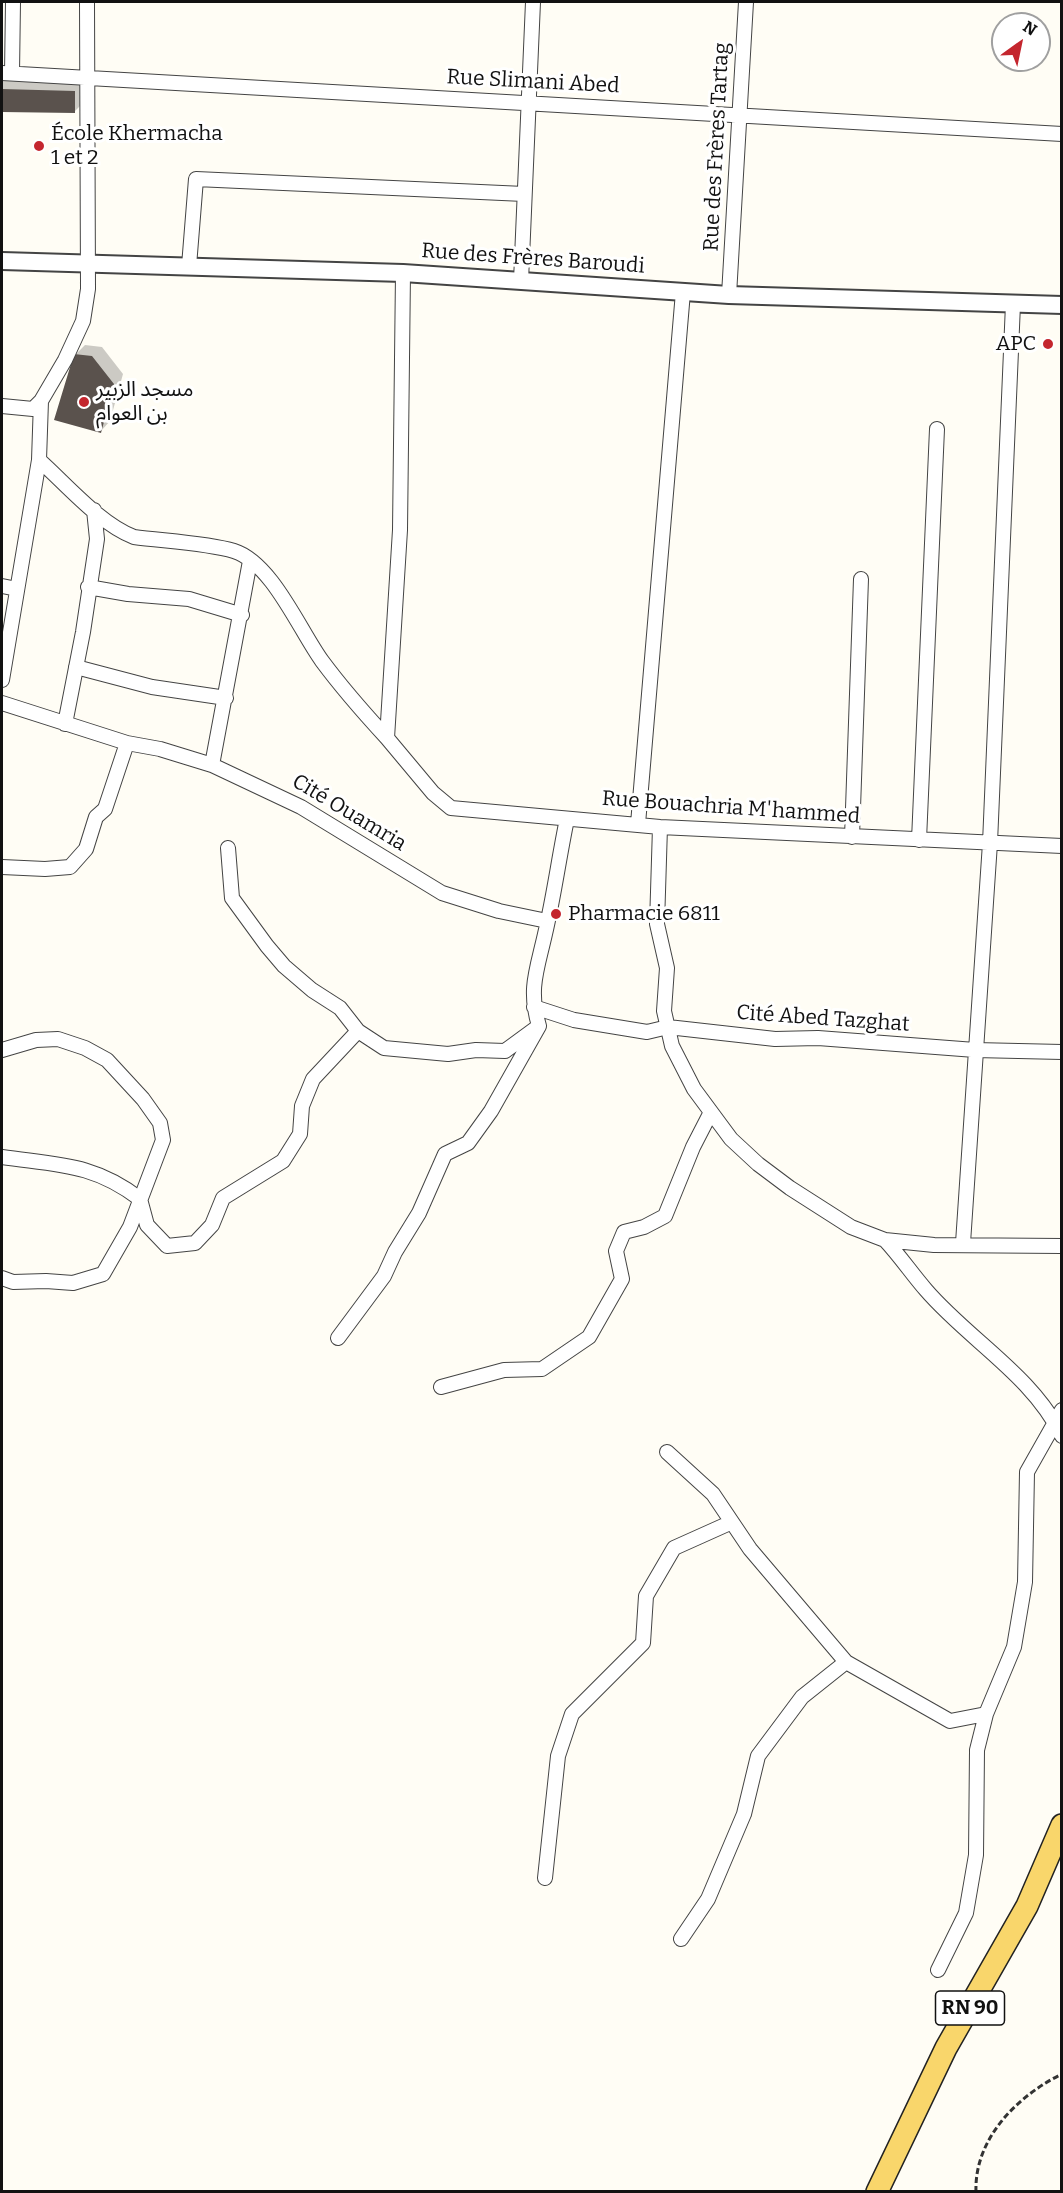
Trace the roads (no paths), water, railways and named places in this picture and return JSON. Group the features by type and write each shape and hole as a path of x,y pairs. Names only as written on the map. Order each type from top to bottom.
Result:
{"main road":[{"name":"RN 90","path":"877,2192 946,2048 1027,1906 1062,1825"}],"street":[{"path":"7,73 13,2"},
{"path":"2,406 33,409 41,401 65,360 83,321 89,265 87,2"},
{"path":"521,281 533,2"},
{"name":"Rue des Frères Tartag","path":"729,295 746,2"},
{"name":"Rue Slimani Abed","path":"7,73 1062,134"},
{"path":"189,266 196,179 524,194"},
{"name":"Rue des Frères Baroudi","path":"2,261 403,273 729,295 1062,305"},
{"path":"387,738 400,530 403,273"},
{"path":"638,824 683,292"},
{"path":"963,1244 990,843 1013,304"},
{"path":"2,680 39,460 41,401"},
{"path":"919,840 937,429"},
{"path":"39,460 94,510 120,530 134,537 236,551 250,561 242,615 212,765"},
{"path":"65,724 97,539 94,510"},
{"name":"Rue Bouachria M'hammed","path":"250,561 266,576 282,597 312,648 342,688 414,771 451,808 660,827 1062,846"},
{"path":"852,837 861,579"},
{"path":"2,586 17,589"},
{"path":"88,587 128,594 189,599 242,615"},
{"path":"76,667 152,687 226,698"},
{"name":"Cité Ouamria","path":"2,703 127,743 160,749 212,765 301,807 442,893 499,911 547,921"},
{"path":"2,867 45,869 70,867 86,849 96,817 105,809 127,743"},
{"path":"338,1338 384,1276 395,1252 419,1213 445,1154 468,1143 491,1111 539,1026 534,1007 535,967 547,921 567,819"},
{"path":"660,827 657,924 667,968 664,1011 672,1046 694,1089 731,1139 782,1182 851,1227 885,1240 934,1245 1062,1246"},
{"path":"228,848 232,898 249,922 284,966 312,990 340,1008 358,1031 384,1048 448,1054 476,1050 505,1051 539,1026"},
{"name":"Cité Abed Tazghat","path":"534,1007 574,1020 647,1032 668,1027 775,1039 818,1038 975,1050 1062,1052"},
{"path":"2,1157 60,1163 96,1172 140,1199 147,1225 167,1246 195,1243 212,1225 223,1198 283,1161 300,1134 302,1106 314,1079 358,1031"},
{"path":"2,1050 36,1040 58,1039 85,1048 107,1060 160,1123 163,1140 130,1227 103,1274 73,1283 13,1282 2,1278"},
{"path":"441,1387 504,1370 542,1370 589,1337 622,1279 616,1251 624,1232 644,1227 664,1216 693,1147 711,1112"},
{"path":"885,1240 926,1290 1058,1415 1062,1436"},
{"path":"938,1970 966,1912 976,1855 977,1750 986,1714 1014,1647 1025,1582 1027,1472 1058,1415"},
{"path":"667,1452 713,1494 750,1549 846,1662 950,1721 986,1714"},
{"path":"545,1878 558,1756 572,1714 643,1642 646,1596 675,1548 732,1522"},
{"path":"681,1939 708,1899 744,1814 758,1756 802,1697 846,1662"}],"place":[{"name":"École Khermacha 1 et 2","path":"39,146"},
{"name":"APC","path":"1048,344"},
{"name":"مسجد الزبير بن العوام","path":"84,402"},
{"name":"Pharmacie 6811","path":"556,914"}]}
